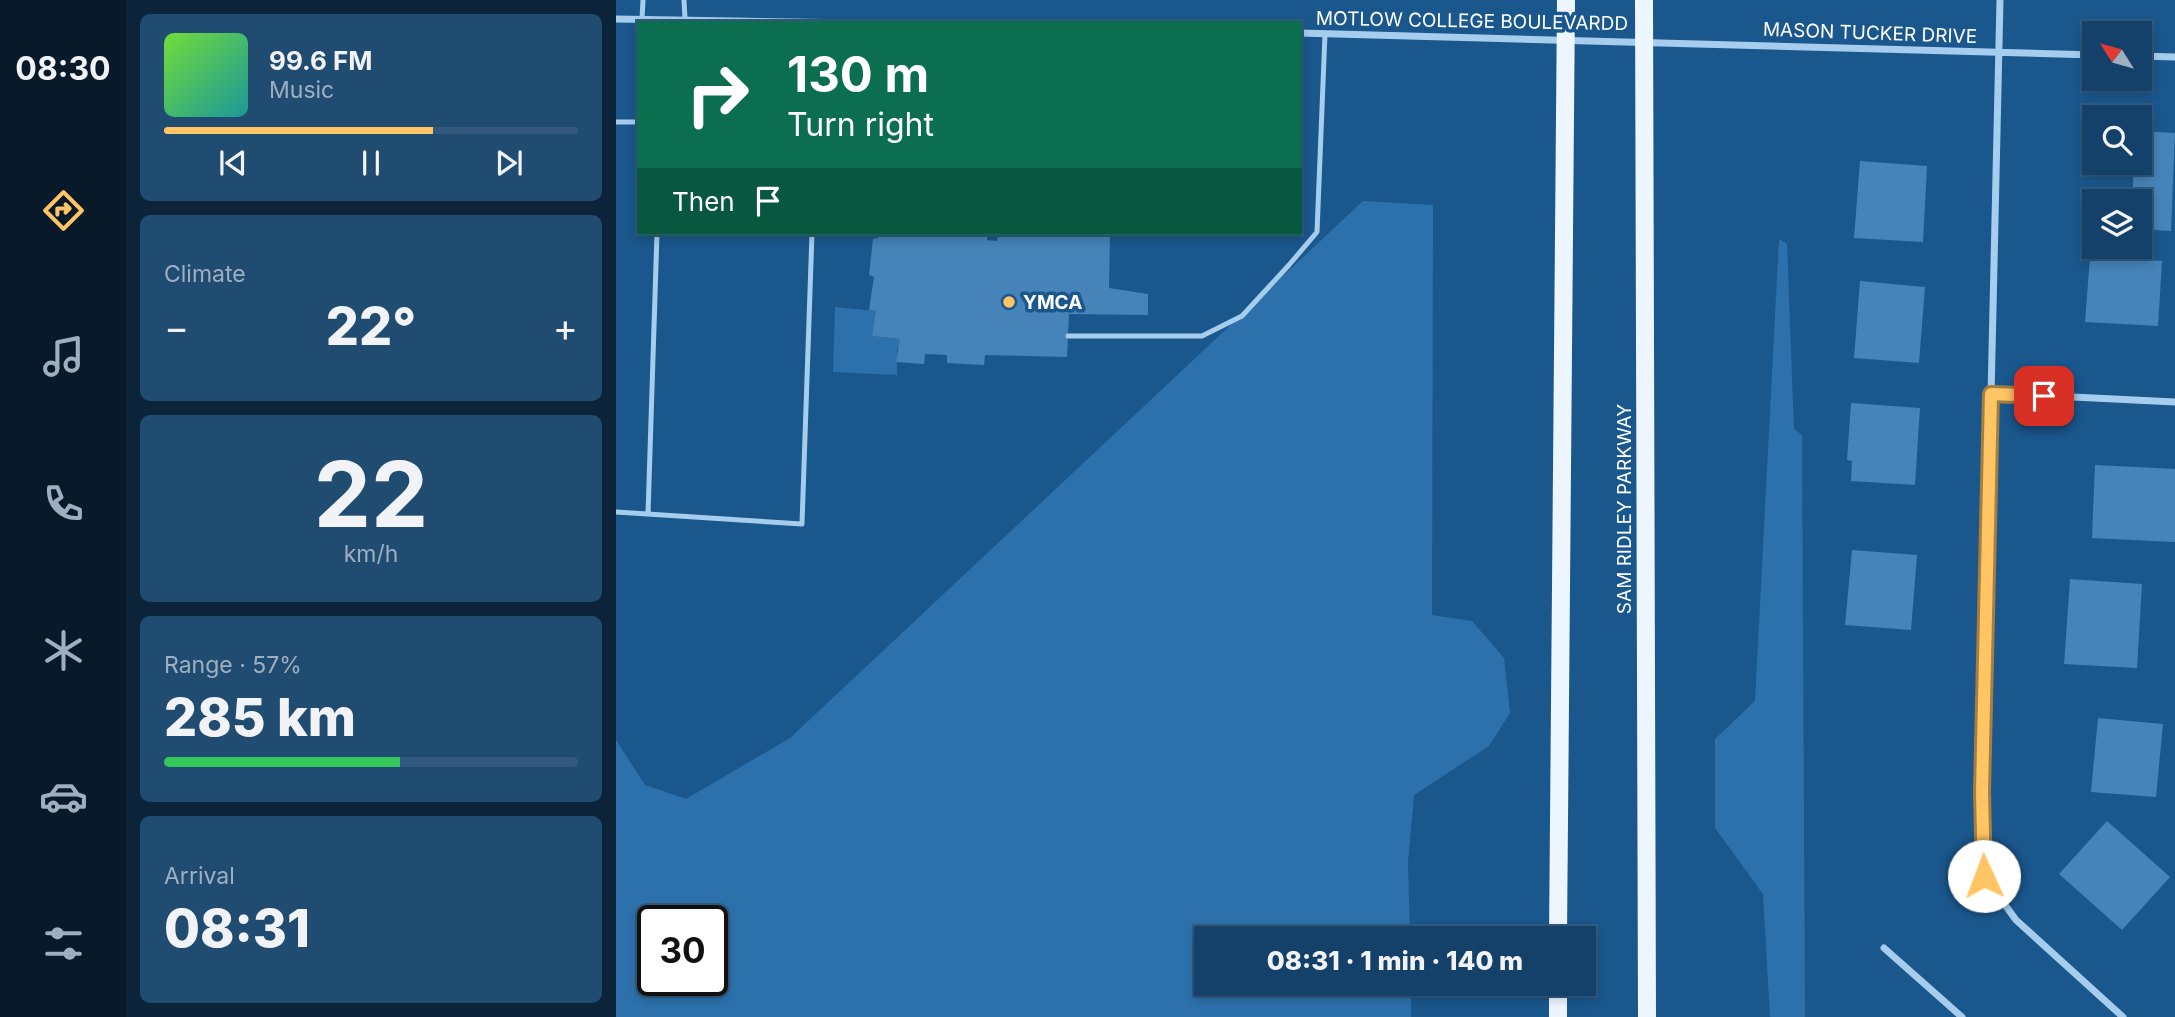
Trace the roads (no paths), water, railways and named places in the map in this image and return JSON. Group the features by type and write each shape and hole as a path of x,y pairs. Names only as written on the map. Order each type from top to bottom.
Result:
{"main road":[{"path":"1558,926 1566,0"},
{"name":"SAM RIDLEY PARKWAY","path":"1644,0 1647,1017"},
{"path":"1558,996 1558,1017"}],"street":[{"path":"2000,0 1982,792 1984,876 2016,920 2123,1017"},
{"path":"616,19 770,21"},
{"name":"MOTLOW COLLEGE BOULEVARDD","path":"1302,33 1644,41"},
{"name":"MASON TUCKER DRIVE","path":"1644,41 2082,55"},
{"path":"2152,56 2175,57"},
{"path":"1991,394 2175,402"},
{"path":"1884,948 1962,1017"}],"lane":[{"path":"642,19 643,0"},
{"path":"684,0 685,19"},
{"path":"1068,336 1202,336 1242,316 1289,265 1317,232 1325,34"},
{"path":"616,122 637,122"},
{"path":"648,514 657,235"},
{"path":"616,512 802,524 812,235"}],"place":[{"name":"YMCA","path":"1009,302"}]}
